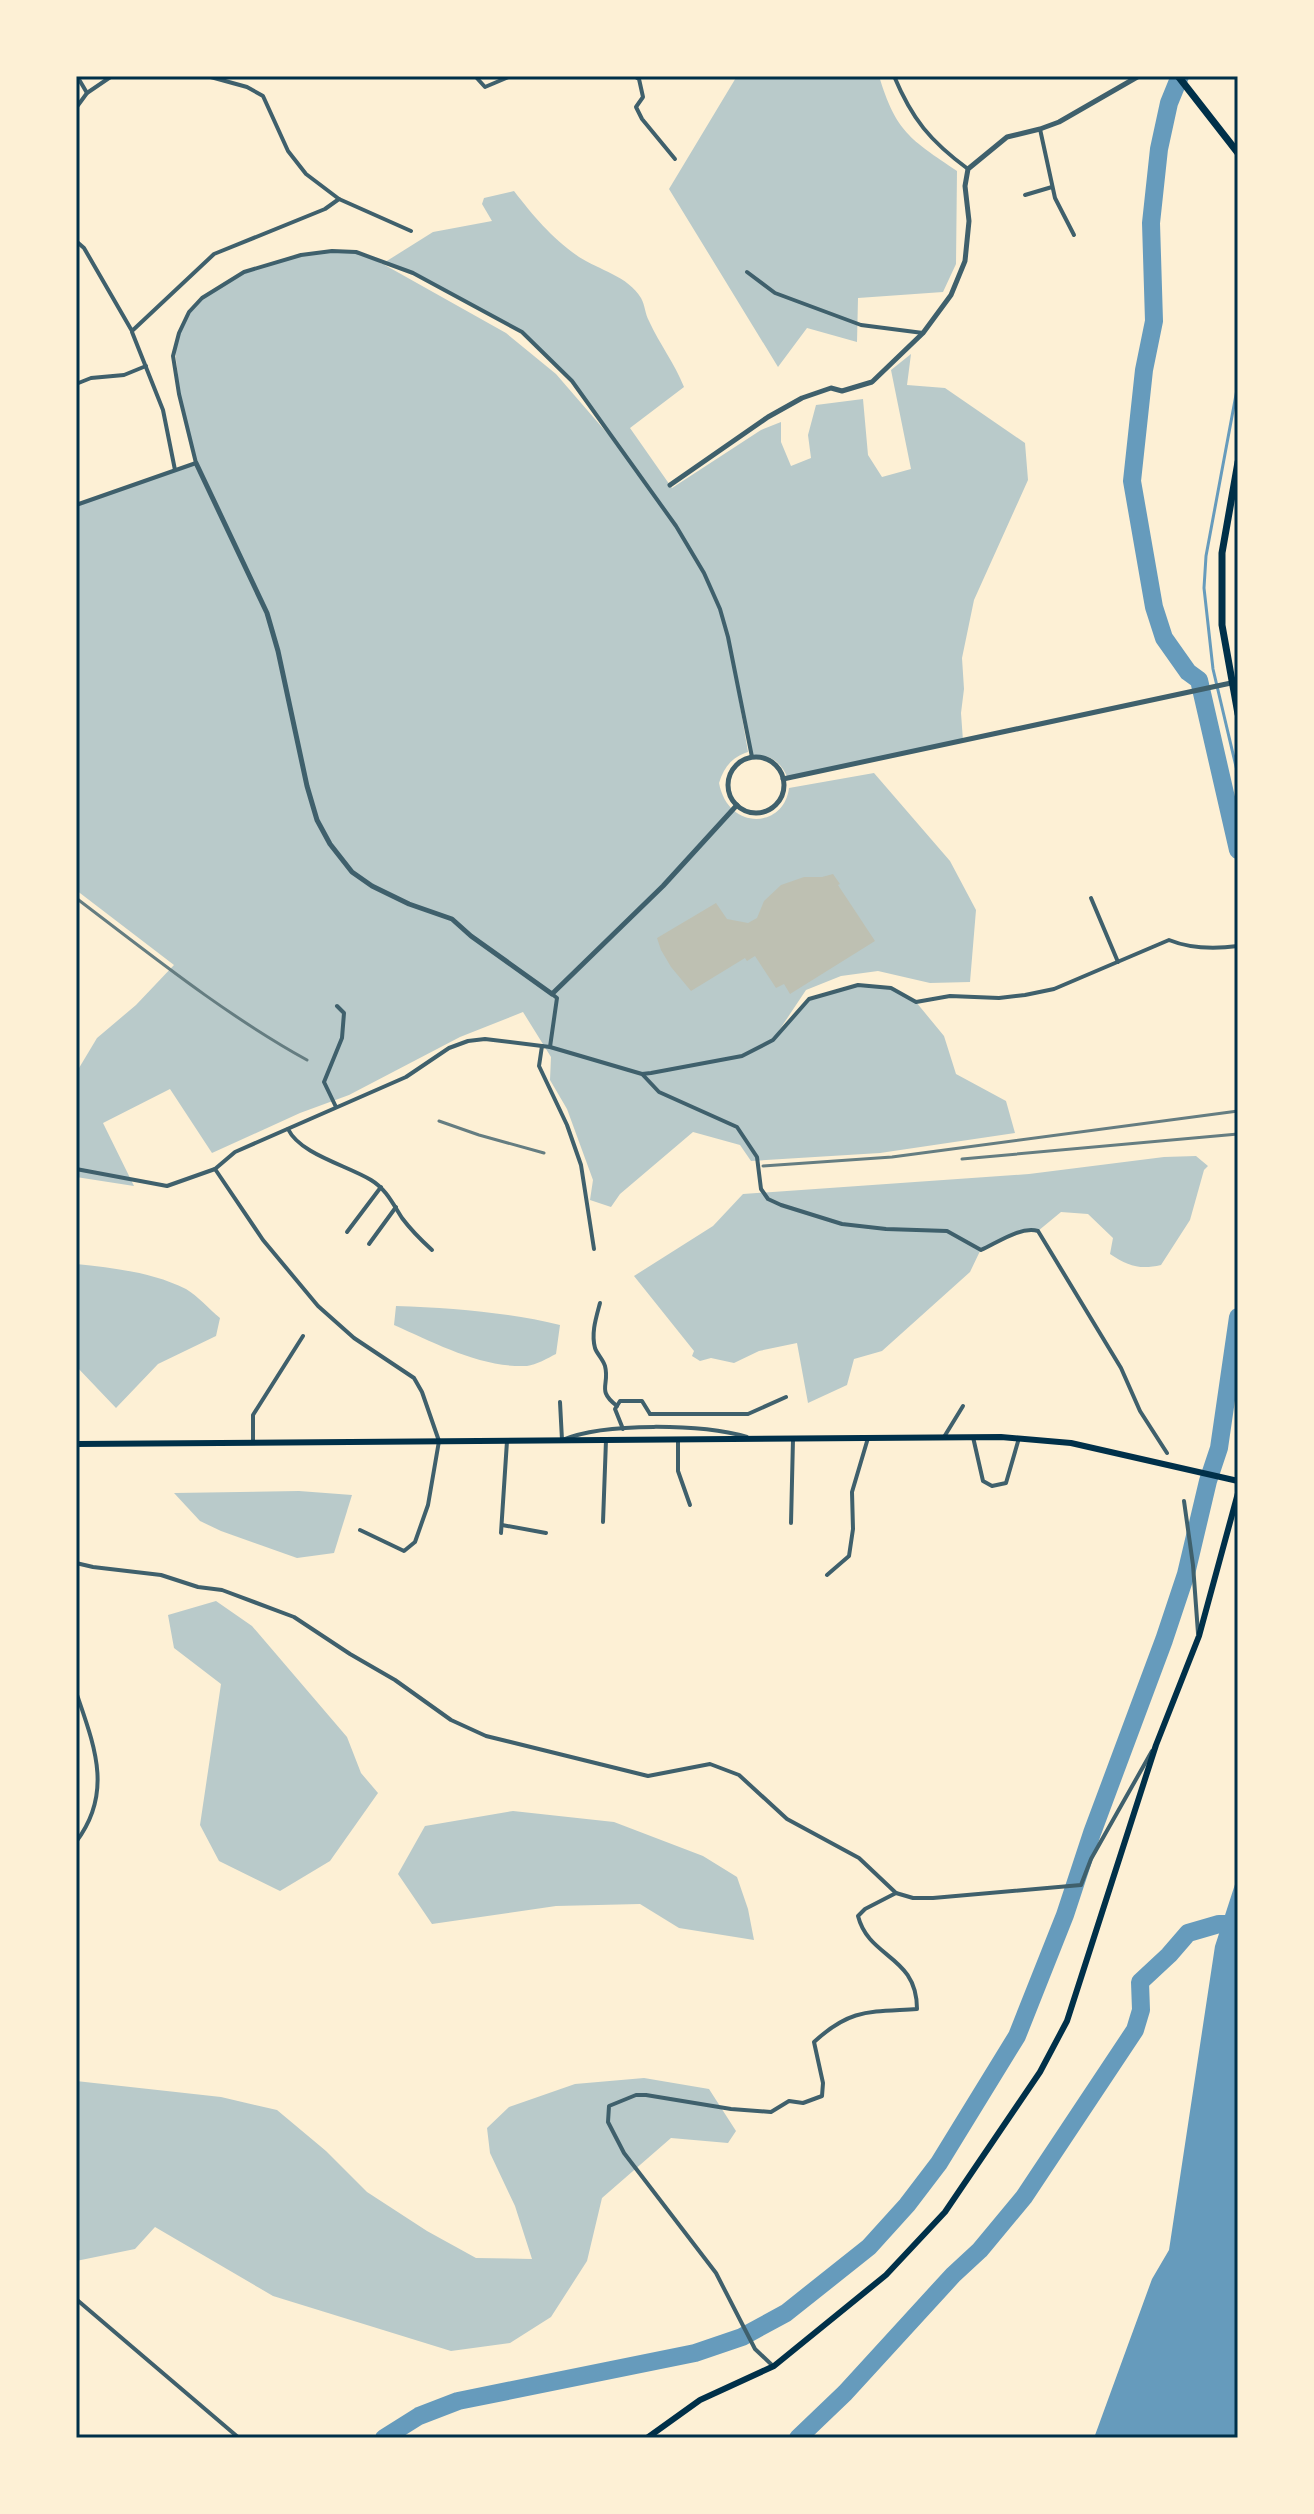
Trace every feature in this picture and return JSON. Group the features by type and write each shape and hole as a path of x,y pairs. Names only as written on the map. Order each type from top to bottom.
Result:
{"main road":[{"path":"1178,76 1238,153"},
{"path":"1238,462 1222,553 1222,625 1238,714"},
{"path":"76,1444 1019,1438 1071,1443 1238,1481"},
{"path":"647,2438 700,2400 774,2366 886,2275 945,2212 1040,2072 1067,2021 1156,1745 1199,1636 1238,1493"}],"street":[{"path":"77,76 87,93"},
{"path":"76,108 87,93 112,76"},
{"path":"207,76 247,87 263,96 295,163 339,199 411,231"},
{"path":"475,76 485,87 511,76"},
{"path":"634,76 639,79 643,97 636,107 642,119 675,159"},
{"path":"894,76 908,109 924,133 968,169"},
{"path":"670,485 768,417 802,398 831,388 842,391 872,382 923,333 951,295 965,261 969,221 965,186 968,169 1007,137 1059,122 1139,76"},
{"path":"1040,129 1055,198 1074,235"},
{"path":"1025,195 1052,187"},
{"path":"132,331 214,254 325,209 339,199"},
{"path":"76,241 84,248 132,331 163,410 175,470"},
{"path":"550,1047 557,998 452,919 409,904 372,886 352,872 330,844 317,820 280,656 267,613 196,463 173,356 189,312 202,298 244,272 301,255 356,252 413,273 522,332 572,381 676,526 704,573 728,637 752,757"},
{"path":"747,272 775,293 861,325 923,333"},
{"path":"76,384 91,378 124,375 146,366"},
{"path":"76,505 196,463"},
{"path":"783,779 1231,683"},
{"path":"752,757 772,762 783,779 781,797 769,809 752,812 737,805 729,789 731,772 752,757"},
{"path":"552,994 663,886 737,805"},
{"path":"1091,898 1118,962"},
{"path":"76,1169 167,1186 215,1169 235,1152 406,1077 449,1048 468,1041 485,1039 550,1047 642,1074 742,1056 773,1040 809,999 858,985 891,988 916,1002 950,996 999,998 1054,989 1169,940 1182,945 1238,946"},
{"path":"336,1107 324,1082 342,1038 344,1013 337,1006"},
{"path":"542,1046 539,1066 567,1125 581,1165 594,1249"},
{"path":"642,1074 659,1092 737,1127 757,1157 761,1189 768,1199 781,1205 842,1224 947,1231 981,1250 1018,1232 1038,1231 1121,1368 1140,1411 1167,1453"},
{"path":"287,1128 301,1146 356,1171 381,1187 415,1235 432,1250"},
{"path":"215,1169 263,1240 318,1306 354,1338 414,1378 422,1392 439,1441 428,1505 415,1542 404,1551 360,1530"},
{"path":"347,1232 381,1187"},
{"path":"369,1244 396,1207"},
{"path":"600,1303 593,1330 595,1349 605,1366 603,1386 608,1398 617,1406"},
{"path":"253,1443 253,1415 303,1336"},
{"path":"650,1414 748,1414 786,1397"},
{"path":"623,1429 615,1409 620,1401 642,1401 650,1414"},
{"path":"560,1402 562,1440 577,1434 644,1428 730,1432 753,1439"},
{"path":"944,1437 963,1406"},
{"path":"644,1428 650,1414"},
{"path":"973,1437 983,1481 992,1486 1006,1483 1019,1438"},
{"path":"827,1575 849,1556 853,1529 852,1492 868,1438"},
{"path":"678,1439 678,1471 690,1505"},
{"path":"791,1523 793,1439"},
{"path":"603,1522 606,1440"},
{"path":"501,1533 507,1441"},
{"path":"1184,1501 1199,1636"},
{"path":"502,1525 546,1533"},
{"path":"76,1563 161,1575 198,1587 222,1590 294,1617 395,1680 451,1720 486,1736 648,1776 710,1764 739,1775 787,1819 859,1858 896,1893 913,1898 1081,1885 1091,1859 1156,1745"},
{"path":"76,1692 99,1776 97,1800 87,1826 76,1842"},
{"path":"774,2366 755,2349 716,2273 624,2153 608,2122 609,2106 636,2095 646,2095 731,2109 771,2112 789,2101 803,2103 822,2096 823,2083 814,2042 829,2028 863,2013 917,2009 917,1993 901,1964 866,1938 858,1916 896,1893"},
{"path":"76,2299 239,2438"}],"shaded area":[{"path":"737,76 879,76 892,110 907,132 927,151 957,171 956,264 943,292 858,298 857,342 807,328 778,367 669,189"},
{"path":"514,191 560,242 579,257 629,284 641,298 684,387 630,428 672,488 761,430 781,422 781,442 791,466 811,458 808,435 816,405 863,399 868,455 882,477 911,469 891,370 911,354 907,385 945,388 1025,443 1028,480 974,600 962,658 963,741 788,778 769,757 752,757 735,677 748,752 729,763 719,783 724,799 733,810 756,819 777,811 785,802 789,788 874,773 950,861 976,910 970,982 930,983 878,971 841,976 806,990 778,1032 809,999 858,985 891,988 916,1002 944,1036 956,1074 1006,1101 1015,1133 880,1153 751,1161 740,1145 693,1132 620,1194 611,1207 590,1200 593,1180 567,1109 550,1080 551,1057 523,1012 460,1037 349,1095 300,1113 212,1153 170,1089 103,1123 134,1186 76,1177 76,1073 97,1038 136,1005 174,965 76,890 76,505 196,463 181,404 175,346 192,310 217,288 265,266 318,253 358,253 382,264 433,232 492,221 482,204 484,198","holes":["383,264 418,274 522,332 575,385 613,440 556,374 506,333"]},
{"path":"1196,1156 1208,1166 1204,1170 1190,1220 1161,1265 1140,1267 1123,1261 1110,1254 1113,1238 1088,1214 1061,1212 1038,1231 1021,1232 981,1249 970,1272 882,1351 854,1359 847,1385 808,1403 797,1343 759,1351 734,1363 711,1358 700,1361 692,1356 694,1351 634,1276 713,1226 743,1194 1029,1174 1164,1157"},
{"path":"76,1264 146,1275 186,1289 220,1318 216,1336 158,1364 116,1408 76,1366"},
{"path":"396,1306 479,1311 560,1325 556,1354 527,1366 476,1359 394,1325"},
{"path":"299,1491 352,1495 334,1553 297,1558 221,1531 200,1521 174,1493"},
{"path":"216,1601 252,1626 347,1737 361,1773 378,1793 330,1861 280,1891 219,1861 200,1825 221,1684 174,1648 168,1615"},
{"path":"513,1811 614,1822 703,1856 737,1877 754,1940 679,1928 640,1904 556,1906 432,1924 398,1874 425,1826"},
{"path":"644,2078 709,2089 736,2131 728,2143 671,2138 602,2198 587,2261 551,2317 510,2343 451,2351 273,2296 155,2227 135,2249 76,2261 76,2081 221,2097 277,2110 326,2151 367,2192 427,2231 476,2258 532,2259 515,2206 490,2153 487,2128 509,2107 575,2084"}],"water":[{"path":"1238,1875 1238,2438 1094,2438 1152,2279 1169,2250 1215,1946"}],"building":[{"path":"833,874 875,941 790,994 784,984 776,988 755,956 747,961 745,958 691,991 661,950 657,938 716,903 727,919 748,923 757,918 764,901 781,885 804,877"}],"waterway":[{"path":"1180,76 1169,103 1159,149 1151,223 1154,321 1144,370 1132,481 1154,607 1164,638 1188,672 1199,680 1238,850"},
{"path":"1238,384 1206,556 1204,588 1213,669 1238,775"},
{"path":"384,2438 419,2416 458,2401 695,2353 742,2337 786,2313 869,2247 939,2163 1017,2036 1065,1915 1164,1640 1186,1574 1219,1448 1238,1317"},
{"path":"798,2438 845,2393 953,2275 980,2250 1024,2197 1135,2030 1141,2010 1140,1982 1188,1933 1219,1924 1238,1924"}],"railway":[{"path":"76,898 217,1004 307,1060"},
{"path":"763,1166 892,1157 1238,1111"},
{"path":"439,1121 544,1153"},
{"path":"962,1159 1238,1134"}]}
